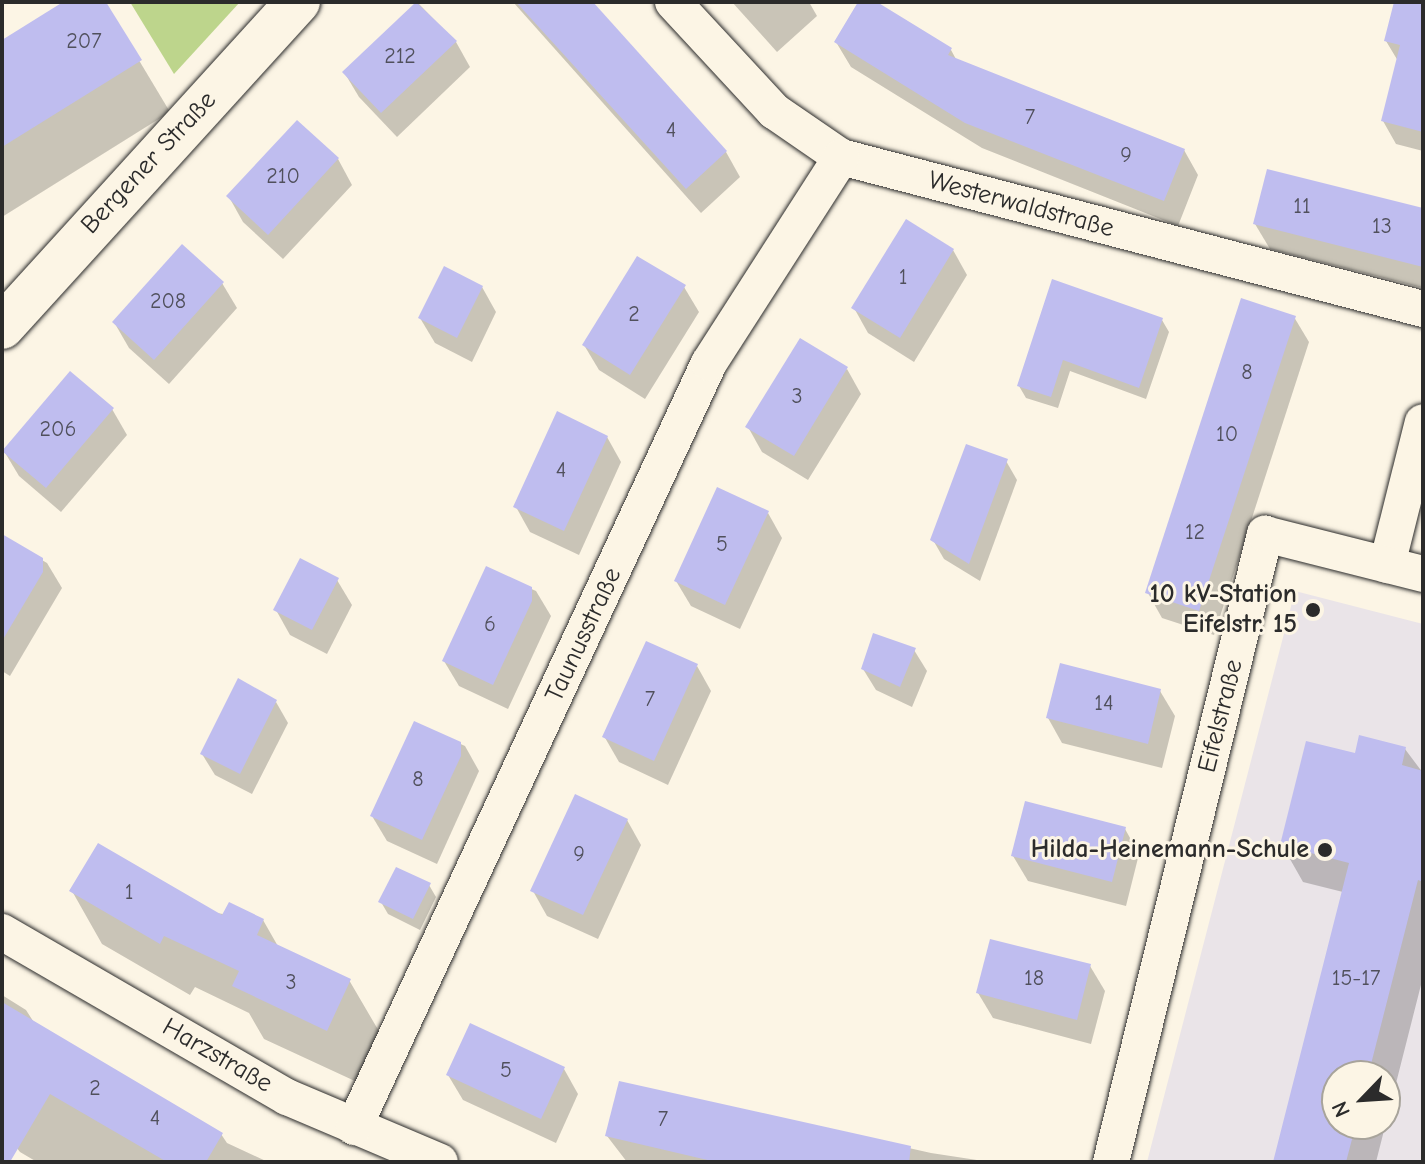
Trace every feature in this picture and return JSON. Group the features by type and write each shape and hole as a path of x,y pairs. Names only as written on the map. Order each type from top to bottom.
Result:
{"street":[{"name":"Bergener Straße","path":"2,327 298,2"},
{"name":"Westerwaldstraße","path":"673,2 774,111 841,157 1423,309"},
{"name":"Taunusstraße","path":"354,1127 709,363 841,157"},
{"path":"1423,422 1387,565 1423,574"},
{"name":"Eifelstraße","path":"1111,1162 1265,534 1387,565"},
{"name":"Harzstraße","path":"2,932 287,1097 440,1162"}],"shaded area":[{"name":"Hilda-Heinemann-Schule","path":"1295,591 1423,624 1423,1162 1147,1162"}],"green space":[{"path":"130,2 240,2 174,74"}],"building":[{"path":"63,2 106,2 142,60 2,147 2,40"},
{"path":"416,2 457,41 381,113 342,72"},
{"path":"516,2 593,2 727,151 686,189"},
{"path":"858,2 877,2 952,48 948,55 1185,149 1164,201 965,123 834,42"},
{"path":"1394,2 1423,2 1423,132 1381,121 1400,45 1384,41"},
{"path":"297,120 339,158 268,235 226,196"},
{"path":"1267,169 1423,208 1423,267 1253,224"},
{"path":"906,219 954,249 900,338 851,308"},
{"path":"182,244 224,282 154,360 112,322"},
{"path":"637,256 686,285 630,375 582,345"},
{"path":"444,266 483,286 457,338 418,318"},
{"path":"1052,279 1163,318 1139,388 1063,360 1051,397 1017,386"},
{"path":"1241,298 1296,316 1199,611 1145,593"},
{"path":"800,338 848,367 794,456 745,427"},
{"path":"70,371 114,408 46,488 2,451"},
{"path":"557,411 608,436 564,531 513,507"},
{"path":"966,444 1008,459 969,564 930,540"},
{"path":"717,487 769,511 725,605 674,581"},
{"path":"2,534 43,558 43,572 2,641"},
{"path":"300,558 339,578 312,630 273,610"},
{"path":"486,566 532,587 532,601 493,685 442,661"},
{"path":"873,633 916,648 900,687 861,669"},
{"path":"646,641 698,664 654,761 602,737"},
{"path":"1060,663 1161,689 1148,744 1046,718"},
{"path":"238,678 277,700 240,774 200,754"},
{"path":"414,721 461,742 461,756 422,840 370,816"},
{"path":"1359,735 1406,747 1402,765 1423,771 1423,882 1418,880 1372,1060 1321,1060 1321,1140 1352,1140 1346,1162 1273,1162 1349,863 1280,845 1306,741 1355,753"},
{"path":"575,794 628,819 583,915 530,891"},
{"path":"1025,801 1126,827 1112,882 1011,856"},
{"path":"98,843 222,915 229,902 264,919 257,935 351,979 327,1031 232,986 239,971 164,936 160,944 69,891"},
{"path":"396,867 431,883 413,919 378,902"},
{"path":"990,939 1091,964 1077,1020 976,993"},
{"path":"2,1002 223,1133 206,1162 167,1162 50,1094 10,1162 2,1162"},
{"path":"470,1023 565,1067 541,1119 446,1075"},
{"path":"619,1081 911,1146 909,1162 716,1162 605,1136"}],"place":[{"name":"10 kV-Station Eifelstr. 15","path":"1313,610"},
{"name":"Hilda-Heinemann-Schule","path":"1325,850"}]}
